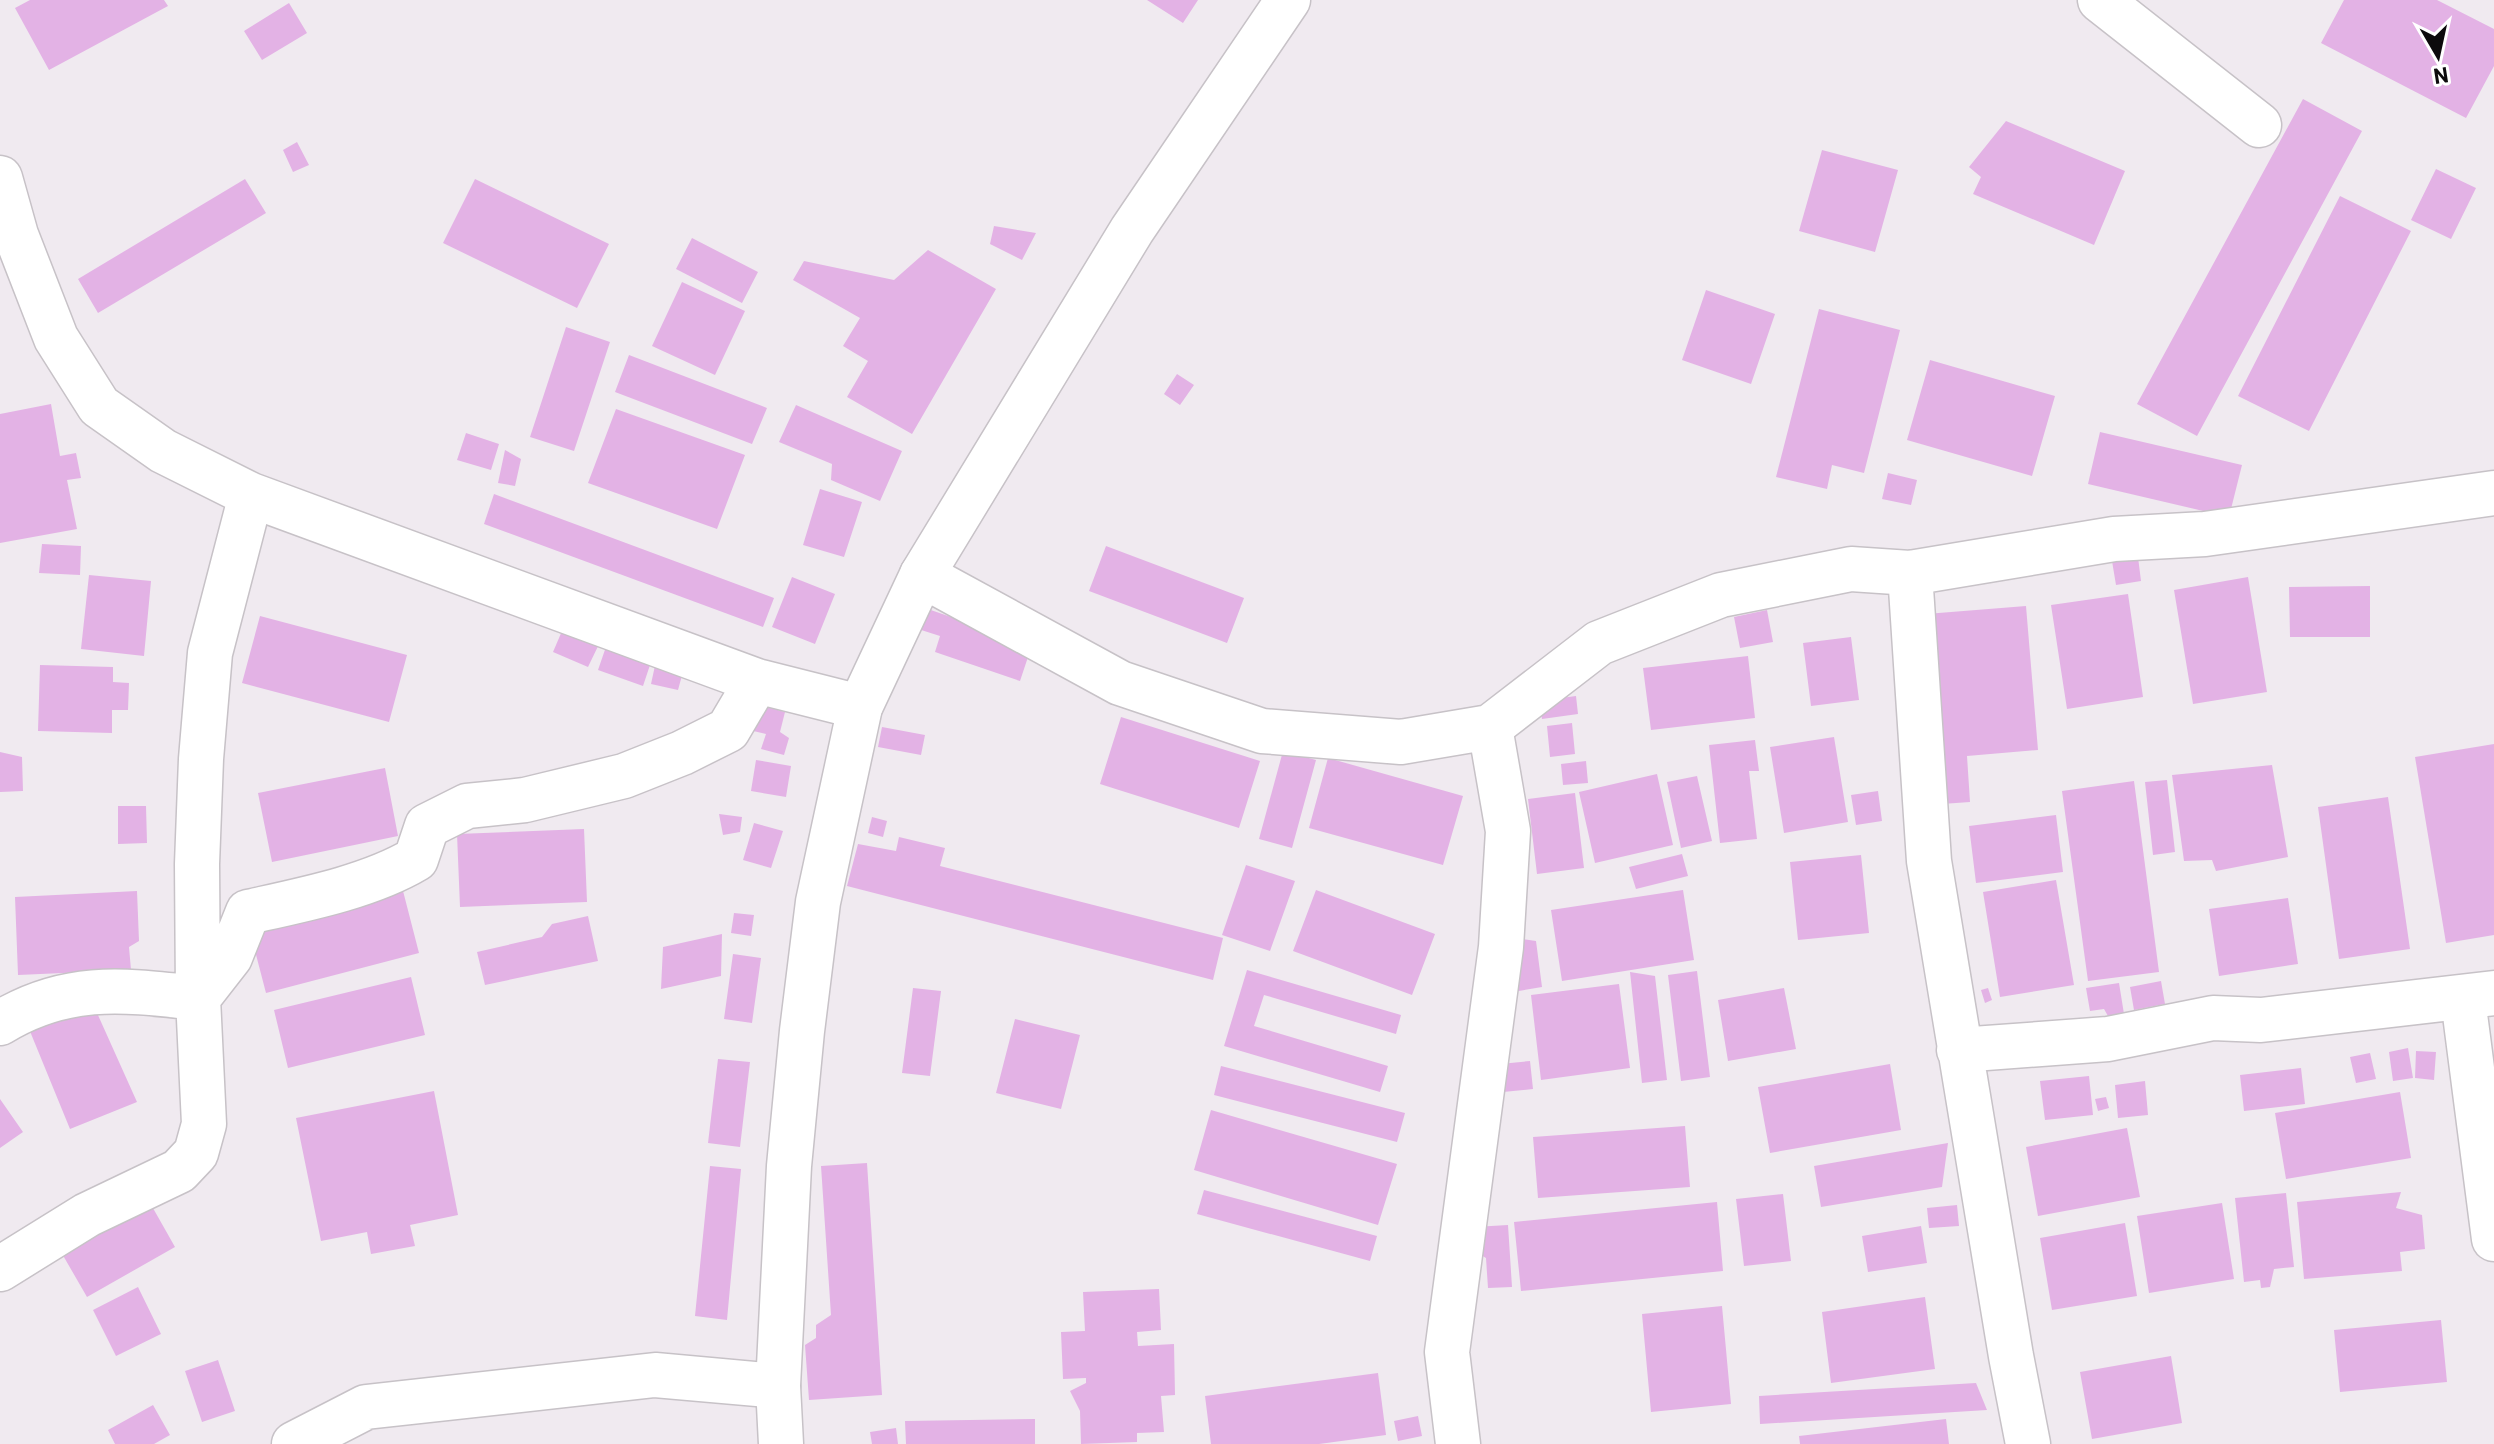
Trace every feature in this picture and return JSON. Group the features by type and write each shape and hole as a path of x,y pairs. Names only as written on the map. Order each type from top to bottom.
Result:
{"street":[{"path":"781,1444 778,1386 789,1166 802,1031 818,902 860,707 922,575 1132,230 1288,0"},
{"path":"2100,0 2259,125"},
{"path":"0,178 16,235 56,338 99,406 163,451 251,495 757,681 860,707"},
{"path":"922,575 1120,683 1262,731 1401,742 1490,727 1599,643 1721,595 1851,569 1910,573 2114,539 2205,534 2494,493"},
{"path":"0,1269 87,1215 179,1171 196,1153 204,1124 198,998 197,864 201,759 210,653 251,495"},
{"path":"1910,573 1929,861 2028,1444"},
{"path":"198,998 230,957 248,912 287,904 398,870 416,859 427,826 467,806 525,800 624,776 682,753 728,730 757,681"},
{"path":"1458,1444 1447,1352 1501,947 1508,831 1490,727"},
{"path":"0,1023 18,1012 59,996 117,990 198,998"},
{"path":"1959,1050 2108,1039 2213,1018 2261,1020 2479,996 2494,1239"},
{"path":"294,1444 366,1407 655,1375 778,1386"}],"building":[{"path":"30,0 164,0 168,6 49,70 15,8"},
{"path":"1147,0 1198,0 1183,23"},
{"path":"2344,0 2437,0 2494,29 2494,66 2466,118 2321,43"},
{"path":"289,3 307,33 262,60 244,31"},
{"path":"2303,99 2362,131 2197,436 2137,404"},
{"path":"2006,121 2125,171 2094,245 1973,194 1981,177 1969,167"},
{"path":"297,142 309,165 293,172 283,150"},
{"path":"1822,150 1898,170 1875,252 1799,231"},
{"path":"2436,169 2476,188 2451,239 2411,220"},
{"path":"245,179 266,213 98,313 78,279"},
{"path":"475,179 609,244 577,308 443,243"},
{"path":"2340,196 2411,231 2309,431 2238,396"},
{"path":"994,226 1036,233 1022,260 990,244"},
{"path":"692,238 758,272 742,303 676,269"},
{"path":"928,250 996,289 912,434 847,397 868,361 843,346 860,318 793,280 804,261 894,280"},
{"path":"682,282 745,311 715,375 652,346"},
{"path":"1706,290 1775,314 1751,384 1682,360"},
{"path":"1819,309 1900,330 1864,473 1832,465 1827,489 1776,477"},
{"path":"566,327 610,342 574,451 530,437"},
{"path":"629,355 767,408 752,444 615,392"},
{"path":"1930,360 2055,396 2032,476 1907,440"},
{"path":"1177,374 1194,385 1180,405 1164,394"},
{"path":"51,404 60,456 76,453 81,478 67,480 77,529 0,543 0,414"},
{"path":"796,405 902,451 880,501 831,480 832,464 779,442"},
{"path":"616,409 745,455 717,529 588,483"},
{"path":"2100,432 2242,465 2229,517 2088,484"},
{"path":"466,433 499,444 491,470 457,460"},
{"path":"505,450 521,459 515,486 498,483"},
{"path":"1888,473 1917,480 1911,505 1882,499"},
{"path":"820,489 862,502 844,557 803,545"},
{"path":"494,494 774,598 763,627 484,524"},
{"path":"42,544 81,546 80,575 39,573"},
{"path":"1106,546 1244,598 1227,643 1089,591"},
{"path":"2138,557 2141,581 2116,585 2112,561"},
{"path":"89,575 151,581 144,656 81,649"},
{"path":"792,577 835,594 815,644 772,627"},
{"path":"2248,577 2267,692 2193,704 2174,590"},
{"path":"2370,586 2370,637 2290,637 2289,587"},
{"path":"2128,594 2143,697 2067,709 2051,605"},
{"path":"2026,606 2038,750 1967,756 1970,802 1942,804 1926,614"},
{"path":"925,608 1032,645 1020,681 935,652 940,636 918,629"},
{"path":"1767,610 1773,642 1740,648 1734,617"},
{"path":"260,616 407,655 389,722 242,683"},
{"path":"565,624 601,640 588,667 553,652"},
{"path":"1851,637 1859,700 1811,706 1803,643"},
{"path":"608,641 653,656 643,686 598,670"},
{"path":"1748,656 1755,718 1651,730 1643,668"},
{"path":"656,661 684,668 678,690 651,684"},
{"path":"40,665 113,667 113,682 129,683 128,710 112,710 112,733 38,731"},
{"path":"1576,696 1578,714 1542,719 1539,701"},
{"path":"756,704 785,712 780,732 789,738 784,755 761,749 766,734 749,730"},
{"path":"1121,717 1260,761 1239,828 1100,784"},
{"path":"1572,723 1575,754 1550,757 1547,726"},
{"path":"882,727 925,735 921,755 878,747"},
{"path":"1834,737 1848,822 1784,833 1770,747"},
{"path":"1755,740 1759,771 1749,771 1757,839 1720,843 1709,745"},
{"path":"2494,744 2494,935 2446,943 2415,757"},
{"path":"1283,751 1316,760 1292,848 1259,839"},
{"path":"0,752 22,757 23,791 0,792"},
{"path":"1328,758 1463,796 1443,865 1309,828"},
{"path":"756,760 791,766 786,797 751,791"},
{"path":"1586,761 1588,783 1563,785 1561,764"},
{"path":"2272,765 2288,857 2216,871 2212,860 2184,861 2172,775"},
{"path":"385,768 398,836 272,862 258,793"},
{"path":"1657,774 1673,845 1595,863 1579,792"},
{"path":"1697,776 1712,841 1681,848 1667,782"},
{"path":"2167,780 2175,852 2153,855 2145,782"},
{"path":"2134,781 2159,972 2088,981 2062,791"},
{"path":"1878,791 1882,821 1856,825 1851,795"},
{"path":"1575,793 1584,868 1537,874 1528,799"},
{"path":"2388,797 2410,949 2339,959 2318,807"},
{"path":"118,806 146,806 147,843 118,844"},
{"path":"719,814 742,817 740,832 723,835"},
{"path":"2056,815 2063,872 1976,883 1969,826"},
{"path":"872,817 887,821 883,837 868,833"},
{"path":"754,823 783,831 771,868 743,860"},
{"path":"584,829 587,902 460,907 457,834"},
{"path":"899,837 945,848 940,866 1223,938 1213,980 847,886 858,844 896,851"},
{"path":"1682,854 1688,876 1636,889 1629,867"},
{"path":"1861,855 1869,933 1798,940 1790,862"},
{"path":"1246,865 1295,881 1270,951 1222,935"},
{"path":"2056,880 2074,985 2000,997 1983,892"},
{"path":"402,887 419,953 266,993 249,928"},
{"path":"1316,890 1435,934 1412,995 1293,951"},
{"path":"1683,890 1694,960 1562,981 1551,910"},
{"path":"137,891 139,941 129,947 131,970 18,975 15,897"},
{"path":"2288,898 2298,964 2219,976 2209,909"},
{"path":"734,913 754,915 751,936 731,933"},
{"path":"588,916 598,961 485,985 477,952 542,937 552,924"},
{"path":"722,934 721,976 661,989 663,947"},
{"path":"1523,939 1536,941 1542,987 1513,992"},
{"path":"733,954 761,958 752,1023 724,1019"},
{"path":"1247,970 1401,1015 1396,1034 1264,995 1254,1026 1388,1066 1380,1092 1224,1046"},
{"path":"1697,971 1710,1077 1681,1081 1668,975"},
{"path":"1630,972 1655,976 1667,1080 1642,1083"},
{"path":"411,977 425,1035 288,1068 274,1010"},
{"path":"2161,981 2165,1004 2134,1010 2130,987"},
{"path":"2119,983 2124,1014 2108,1016 2104,1009 2090,1011 2086,988"},
{"path":"1619,984 1630,1068 1541,1080 1531,995"},
{"path":"913,988 941,991 930,1076 902,1073"},
{"path":"1784,988 1796,1049 1728,1061 1718,1000"},
{"path":"1988,988 1992,1000 1985,1003 1981,990"},
{"path":"93,1004 137,1102 70,1129 27,1024"},
{"path":"1015,1019 1080,1035 1061,1109 996,1093"},
{"path":"2408,1048 2413,1078 2393,1081 2389,1052"},
{"path":"2416,1051 2436,1052 2434,1080 2415,1078"},
{"path":"2370,1053 2376,1079 2356,1083 2350,1057"},
{"path":"718,1059 750,1062 740,1147 708,1143"},
{"path":"1530,1061 1533,1089 1503,1092 1500,1064"},
{"path":"1890,1064 1901,1130 1770,1153 1758,1087"},
{"path":"1221,1066 1405,1113 1397,1142 1214,1095"},
{"path":"2301,1068 2305,1104 2244,1111 2240,1075"},
{"path":"2089,1076 2093,1115 2045,1120 2040,1081"},
{"path":"2145,1081 2148,1115 2118,1118 2115,1085"},
{"path":"434,1091 458,1215 410,1225 415,1246 371,1254 367,1232 321,1241 296,1118"},
{"path":"2400,1092 2411,1158 2286,1179 2275,1113"},
{"path":"2106,1097 2109,1108 2098,1111 2095,1099"},
{"path":"0,1099 23,1132 0,1148"},
{"path":"1211,1110 1397,1164 1378,1225 1194,1170"},
{"path":"1685,1126 1690,1187 1538,1198 1533,1137"},
{"path":"2127,1128 2140,1197 2038,1216 2026,1147"},
{"path":"1948,1143 1942,1187 1821,1207 1814,1166"},
{"path":"867,1163 882,1395 809,1400 805,1345 816,1338 816,1325 831,1315 821,1166"},
{"path":"710,1166 741,1169 727,1320 695,1316"},
{"path":"1204,1190 1377,1236 1370,1261 1197,1214"},
{"path":"2401,1192 2396,1208 2422,1215 2425,1249 2400,1252 2402,1271 2304,1279 2297,1202"},
{"path":"2286,1193 2294,1267 2274,1269 2270,1287 2261,1288 2260,1280 2244,1282 2235,1198"},
{"path":"145,1194 175,1247 87,1297 57,1245"},
{"path":"1783,1194 1791,1261 1744,1266 1736,1199"},
{"path":"1717,1202 1723,1271 1521,1291 1514,1222"},
{"path":"2222,1203 2234,1279 2149,1293 2137,1216"},
{"path":"1957,1205 1959,1226 1929,1228 1927,1208"},
{"path":"2125,1223 2137,1296 2052,1310 2040,1238"},
{"path":"1508,1225 1512,1287 1488,1288 1486,1258 1476,1252 1474,1227"},
{"path":"1921,1226 1927,1263 1868,1272 1862,1236"},
{"path":"138,1287 161,1334 116,1356 93,1310"},
{"path":"1159,1289 1161,1330 1137,1332 1138,1346 1174,1344 1175,1395 1161,1396 1164,1432 1137,1433 1137,1442 1081,1444 1080,1411 1070,1391 1086,1383 1086,1378 1063,1379 1061,1332 1085,1331 1083,1292"},
{"path":"1925,1297 1935,1369 1831,1383 1822,1312"},
{"path":"1722,1306 1731,1404 1651,1412 1642,1314"},
{"path":"2441,1320 2447,1382 2340,1392 2334,1330"},
{"path":"2171,1356 2182,1423 2092,1439 2080,1372"},
{"path":"218,1360 235,1411 202,1422 185,1371"},
{"path":"1378,1373 1386,1435 1319,1444 1211,1444 1205,1396"},
{"path":"1976,1383 1987,1410 1760,1424 1759,1396"},
{"path":"153,1405 170,1435 154,1444 115,1444 108,1430"},
{"path":"1418,1416 1422,1436 1398,1441 1394,1421"},
{"path":"1035,1419 1035,1444 906,1444 905,1421"},
{"path":"1946,1419 1949,1444 1800,1444 1799,1436"},
{"path":"896,1428 898,1444 872,1444 870,1432"}]}
